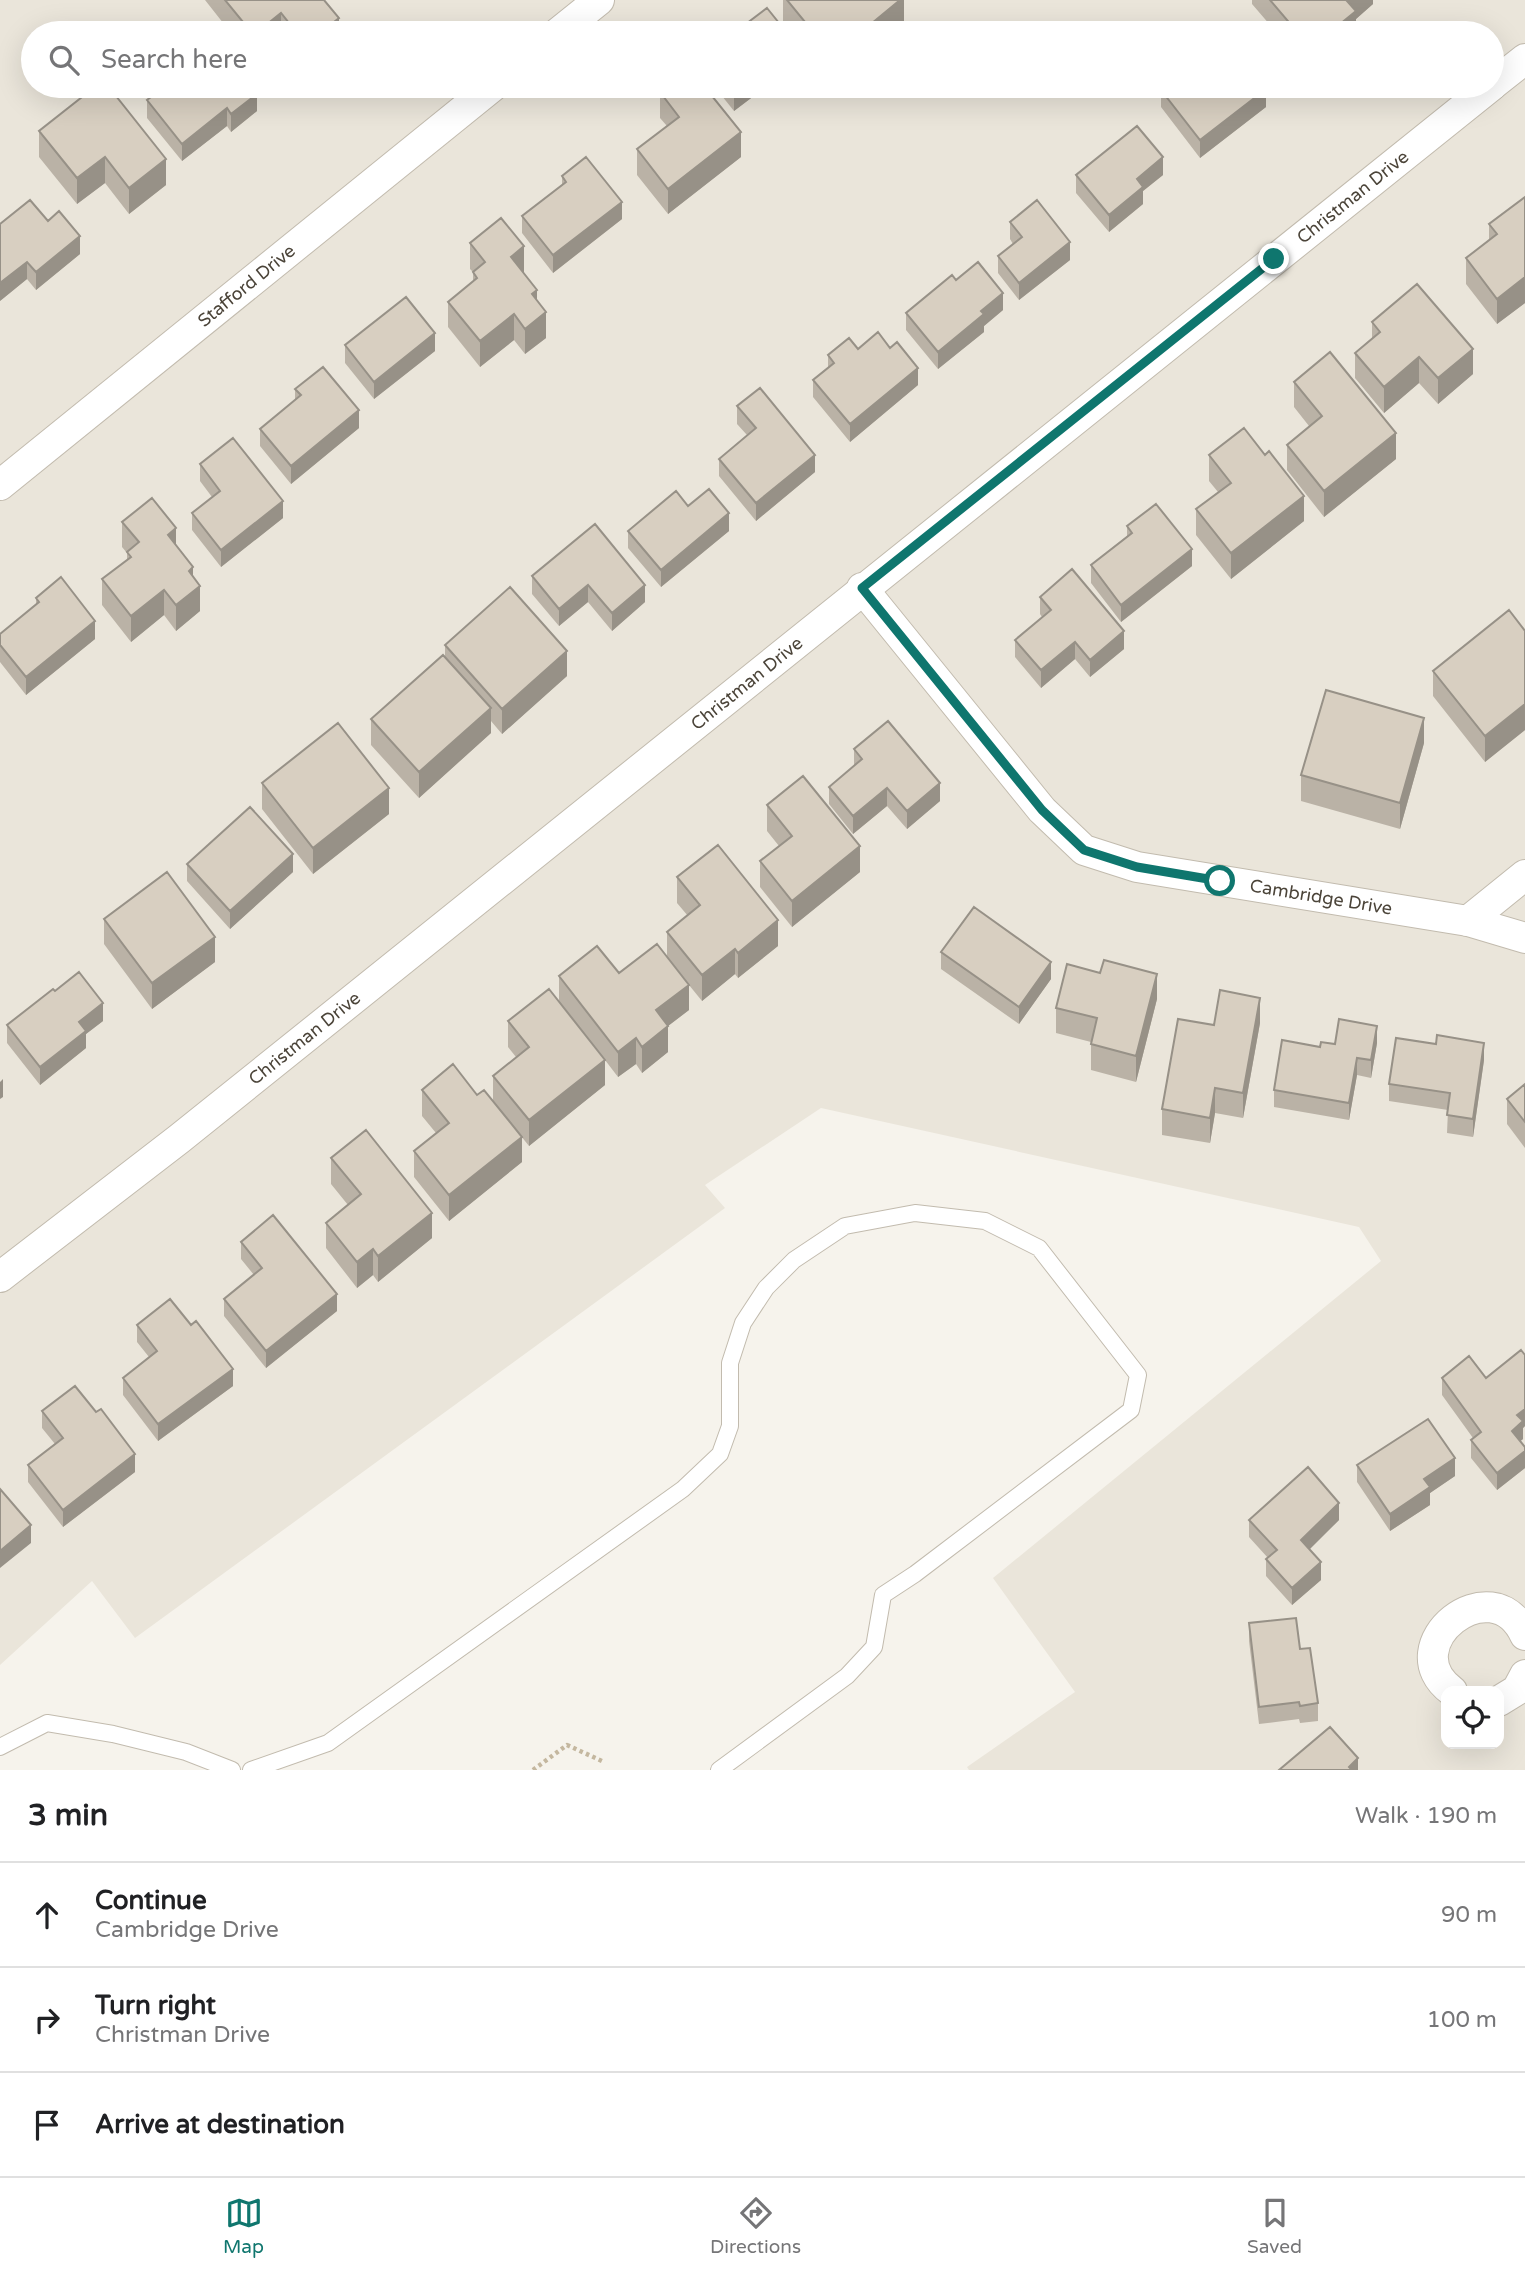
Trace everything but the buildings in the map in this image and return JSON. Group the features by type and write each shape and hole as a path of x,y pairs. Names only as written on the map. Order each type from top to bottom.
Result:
{"street":[{"path":"573,21 599,0"},
{"name":"Christman Drive","path":"1504,75 1525,59"},
{"name":"Stafford Drive","path":"0,485 478,98"},
{"name":"Christman Drive","path":"0,1278 179,1139 1475,98"},
{"name":"Cambridge Drive","path":"862,588 1042,810 1084,850 1137,867 1468,921 1525,938"},
{"path":"1468,921 1525,875"},
{"path":"1444,1686 1436,1670 1433,1651 1444,1626 1458,1614 1475,1608 1494,1609 1512,1617 1524,1628"},
{"path":"1504,1698 1517,1690 1525,1675"}],"lane":[{"path":"251,1770 328,1743 683,1489 720,1454 727,1435 730,1426 730,1363 743,1323 766,1288 794,1260 845,1226 915,1213 985,1222 1040,1248 1138,1375 1131,1410 915,1574 883,1595 874,1647 856,1666 719,1770"},
{"path":"0,1746 47,1723 113,1734 186,1752 232,1770"}],"path":[{"path":"533,1770 567,1745 602,1761"}],"shaded area":[{"path":"0,0 1525,0 1525,1770 969,1770 967,1767 1075,1692 993,1578 1381,1261 1359,1227 821,1108 705,1185 725,1208 135,1638 92,1581 0,1665"}],"route":[{"path":"1220,881 1137,867 1084,850 1042,810 862,588 1274,259"}]}
